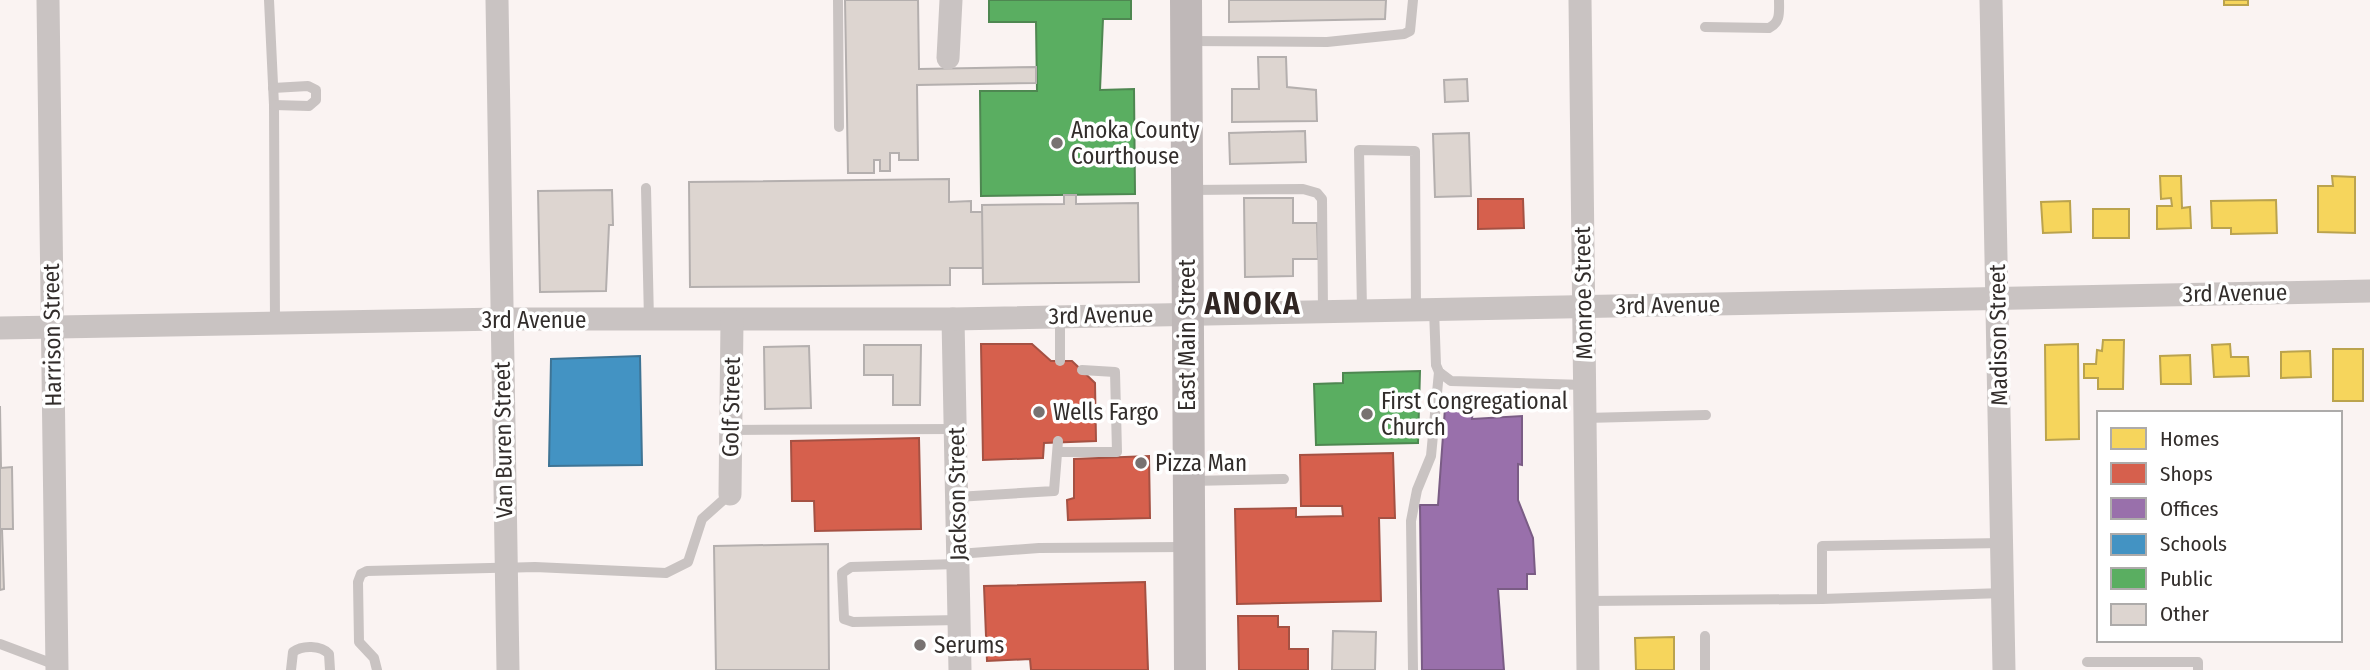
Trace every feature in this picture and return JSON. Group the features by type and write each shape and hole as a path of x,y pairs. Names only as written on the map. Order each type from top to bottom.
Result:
{"main road":[{"name":"East Main Street","path":"1186,0 1190,670"}],"street":[{"name":"Harrison Street","path":"48,0 57,668"},
{"name":"Van Buren Street","path":"497,0 508,670"},
{"path":"948,58 951,0"},
{"name":"Monroe Street","path":"1580,0 1588,670"},
{"name":"Madison Street","path":"1991,0 2004,670"},
{"name":"3rd Avenue","path":"0,328 501,319 953,319 2370,291"},
{"name":"Jackson Street","path":"953,319 960,670"},
{"name":"Golf Street","path":"730,494 732,321"}],"lane":[{"path":"269,0 274,105 275,325"},
{"path":"838,0 839,127"},
{"path":"1186,41 1328,42 1404,34 1410,31 1413,23 1413,0"},
{"path":"1704,27 1769,28 1776,25 1779,18 1779,0"},
{"path":"273,88 308,86 316,90 316,100 309,106 274,105"},
{"path":"1362,310 1359,150 1415,151 1425,309 1439,372 1430,456 1417,490 1411,521 1413,670"},
{"path":"646,188 649,320"},
{"path":"1186,190 1303,189 1317,193 1322,199 1323,311"},
{"path":"1060,316 1060,361"},
{"path":"957,497 1055,491 1058,446 1117,452 1115,372 1082,370"},
{"path":"1439,372 1451,381 1585,385"},
{"path":"1585,418 1706,415"},
{"path":"731,430 956,429"},
{"path":"1188,481 1284,479"},
{"path":"377,670 374,658 359,642 361,574 367,570 505,567 666,573 688,562 702,519 730,494"},
{"path":"1822,599 1822,546 2003,543"},
{"path":"830,572 842,573 851,567 958,559 1039,548 1188,547"},
{"path":"842,573 844,619 959,620"},
{"path":"1588,601 1822,599 2003,593"},
{"path":"1705,636 1706,670"},
{"path":"0,644 57,668"},
{"path":"291,670 293,652 318,648 329,654 330,670"},
{"path":"2087,662 2198,662 2198,670"}],"building: Homes":[{"path":"2224,0 2248,0 2248,5 2224,5"},
{"path":"2160,176 2181,176 2182,208 2190,207 2191,228 2157,229 2157,206 2172,206 2171,198 2161,199"},
{"path":"2332,176 2355,177 2355,233 2318,232 2318,186 2333,186"},
{"path":"2276,200 2277,233 2231,234 2231,228 2212,228 2211,201"},
{"path":"2070,201 2071,232 2043,233 2041,202"},
{"path":"2093,209 2129,209 2129,238 2093,238"},
{"path":"2103,340 2124,340 2123,389 2098,389 2098,378 2084,378 2084,364 2096,364 2097,350 2102,351"},
{"path":"2078,344 2079,439 2046,440 2045,345"},
{"path":"2230,344 2231,357 2248,357 2249,376 2214,377 2212,345"},
{"path":"2333,349 2363,349 2363,401 2333,401"},
{"path":"2310,351 2311,377 2281,378 2281,352"},
{"path":"2190,355 2191,384 2161,384 2160,356"},
{"path":"1674,637 1674,670 1636,670 1635,638"}],"building: Shops":[{"path":"1478,199 1523,199 1524,228 1478,229"},
{"name":"Wells Fargo","path":"981,344 1032,344 1051,361 1072,361 1095,383 1096,441 1044,443 1043,458 983,460"},
{"path":"919,438 921,529 815,531 814,501 792,501 791,441"},
{"path":"1393,453 1395,518 1379,518 1381,601 1237,604 1235,509 1296,508 1296,517 1343,516 1342,506 1301,506 1300,455"},
{"path":"1149,456 1150,518 1068,520 1067,500 1074,498 1074,459"},
{"path":"1145,582 1148,670 1031,670 1030,659 987,661 984,586"},
{"path":"1238,616 1278,616 1278,627 1289,627 1289,649 1308,649 1308,670 1239,670"}],"building: Offices":[{"path":"1473,407 1472,419 1522,416 1522,465 1518,464 1518,500 1533,538 1535,574 1527,574 1527,589 1498,589 1504,670 1422,670 1420,505 1438,505 1445,408"}],"building: Schools":[{"path":"640,356 642,465 549,466 551,359"}],"building: Public":[{"name":"Anoka County Courthouse","path":"989,0 1131,0 1131,19 1103,19 1100,90 1134,89 1135,194 981,196 980,91 1037,91 1036,22 989,22"},
{"name":"First Congregational Church","path":"1420,371 1418,443 1316,445 1314,384 1343,383 1343,373"}],"building: Other":[{"path":"845,0 918,0 919,69 1036,67 1036,83 917,85 918,160 899,160 899,153 890,153 890,171 880,171 880,160 874,160 874,173 848,173"},
{"path":"1229,0 1386,0 1385,19 1229,22"},
{"path":"1258,57 1286,57 1287,87 1316,90 1317,121 1232,122 1232,89 1259,89"},
{"path":"1467,79 1468,101 1445,102 1444,80"},
{"path":"1305,131 1306,162 1230,164 1229,133"},
{"path":"1469,133 1471,196 1435,197 1433,134"},
{"path":"949,179 949,202 971,201 971,212 983,212 983,268 950,268 950,285 690,287 689,182"},
{"path":"612,190 613,225 609,225 606,291 540,292 538,191"},
{"path":"1064,195 1076,195 1076,204 1138,203 1139,282 983,284 982,205 1064,204"},
{"path":"1244,198 1293,198 1293,223 1317,223 1318,259 1293,259 1293,276 1245,277"},
{"path":"864,345 921,345 920,405 893,405 893,375 864,375"},
{"path":"809,346 811,408 765,409 764,347"},
{"path":"0,406 1,468 12,467 13,529 2,529 4,589 0,590"},
{"path":"828,544 829,670 716,670 714,546"},
{"path":"1333,631 1376,632 1375,670 1332,670"}],"place":[{"name":"Anoka County Courthouse","path":"1057,143"},
{"name":"Wells Fargo","path":"1039,412"},
{"name":"First Congregational Church","path":"1367,414"},
{"name":"Pizza Man","path":"1141,463"},
{"name":"Serums","path":"920,645"}],"district":[{"name":"ANOKA","path":"1253,304"}]}
